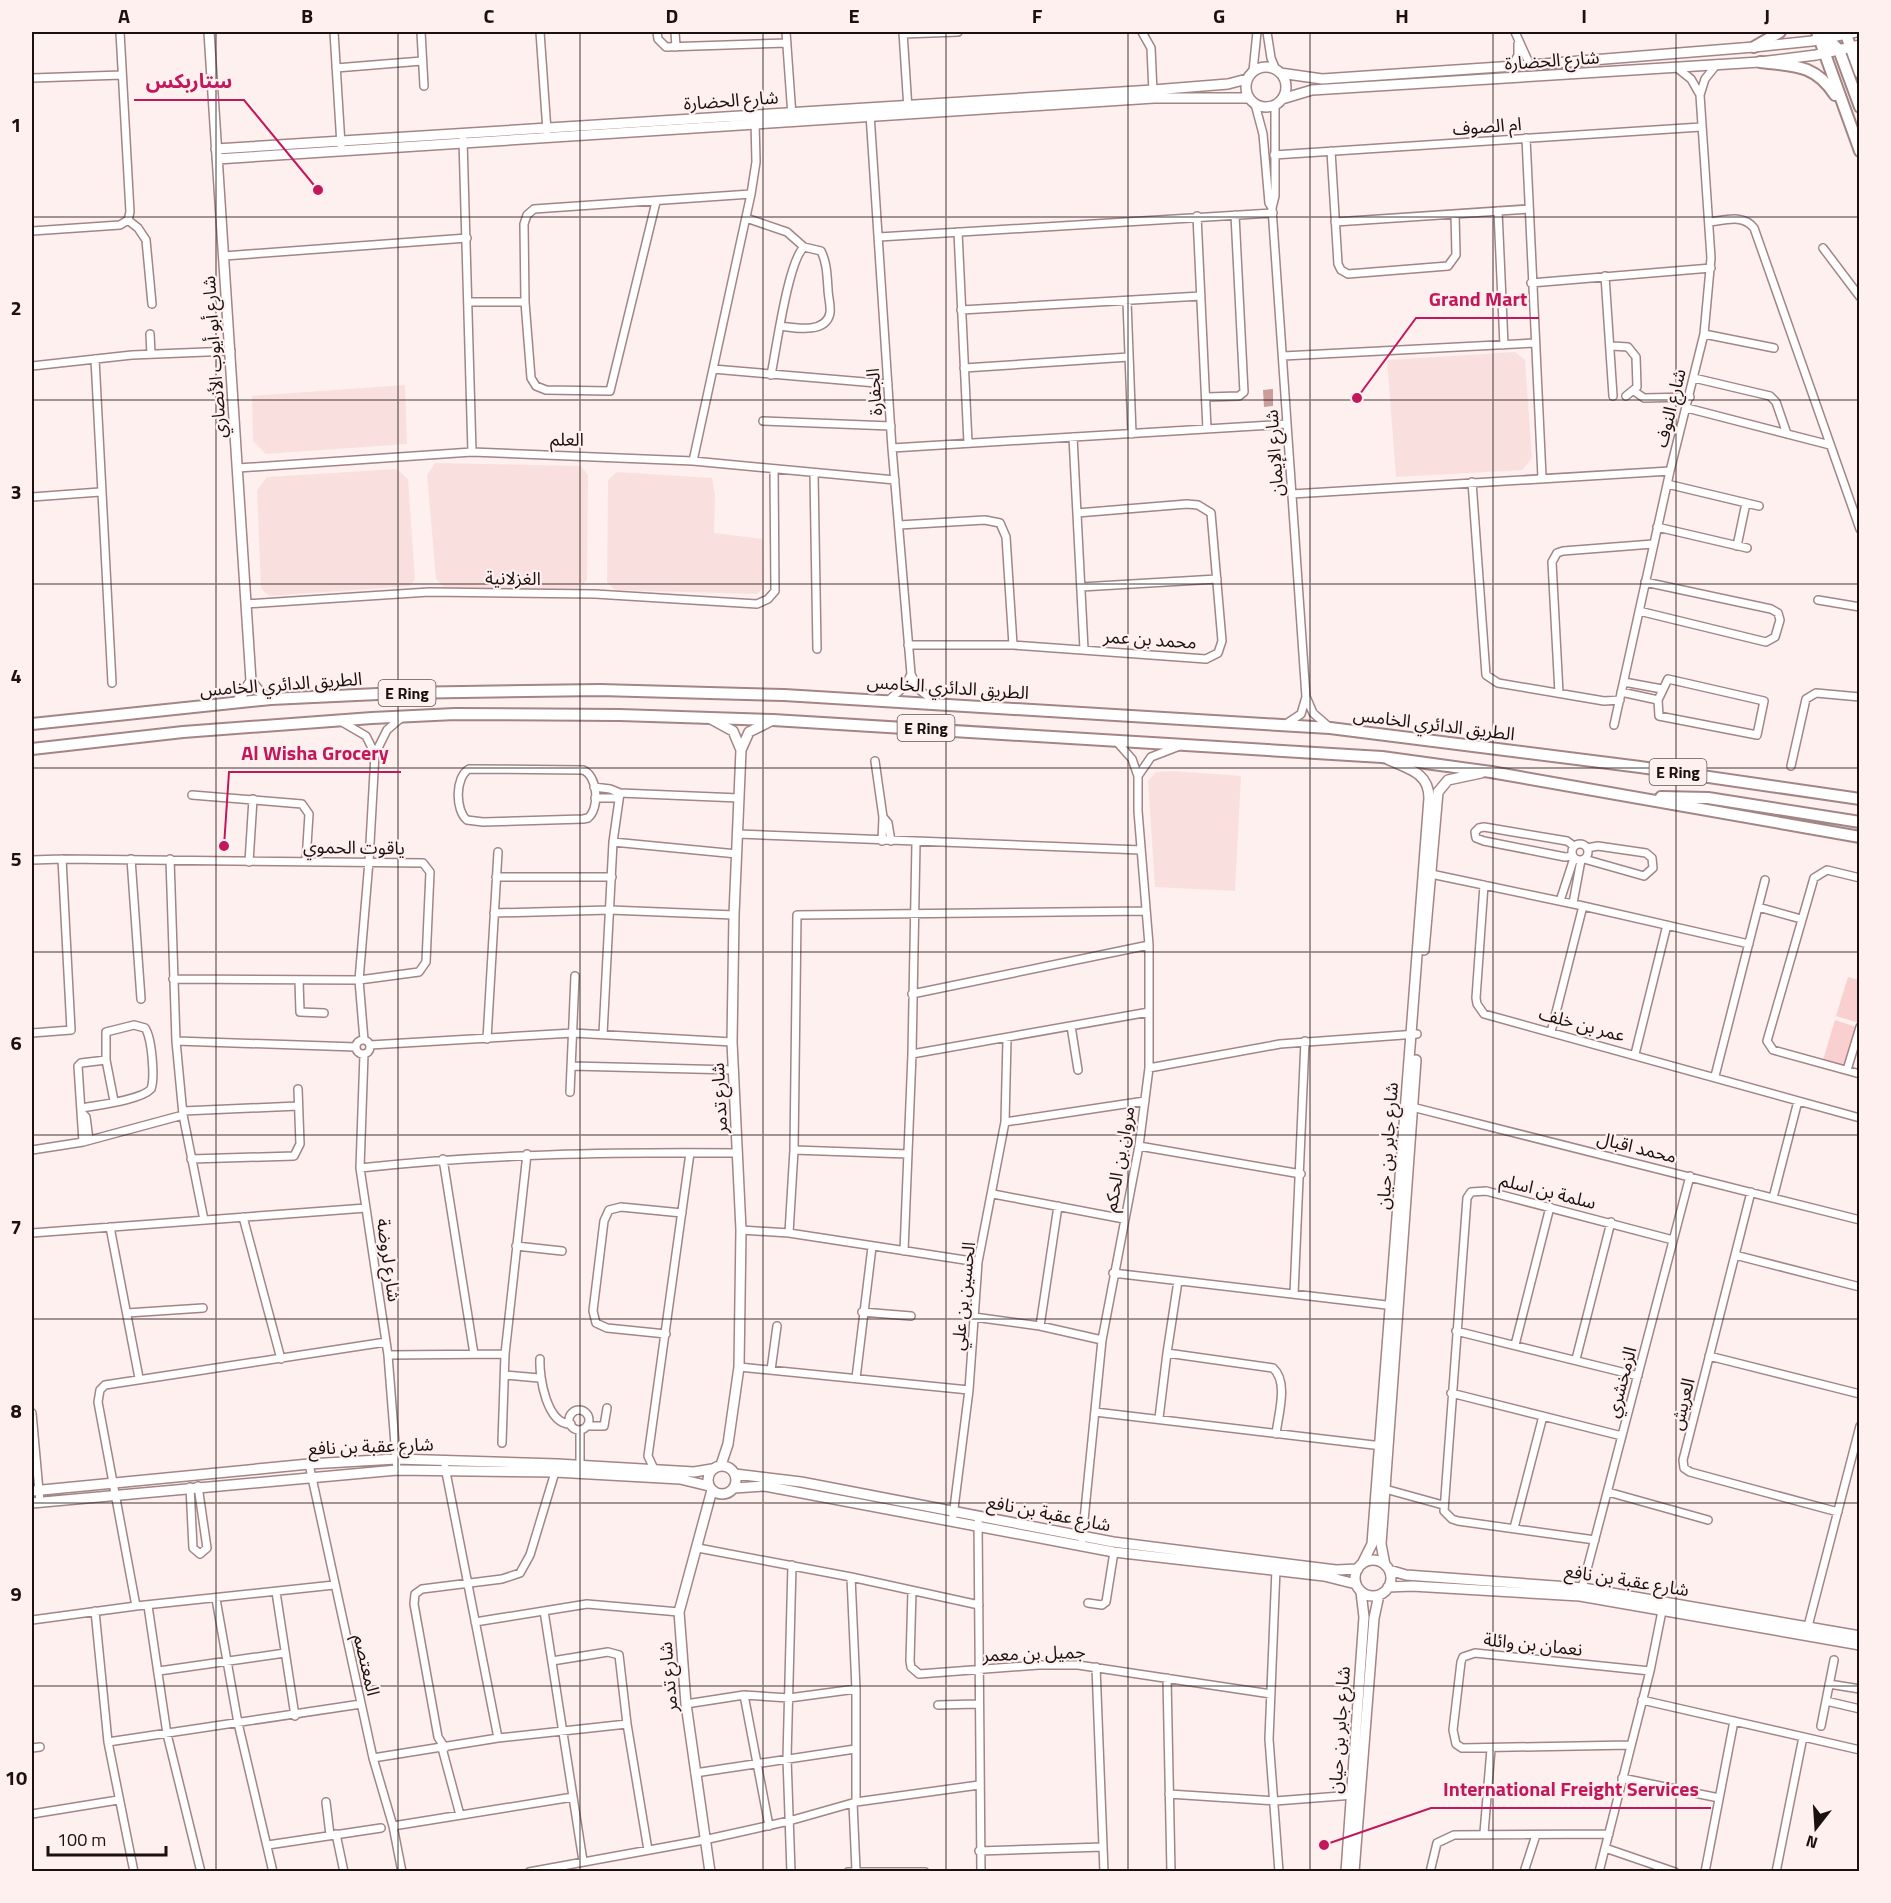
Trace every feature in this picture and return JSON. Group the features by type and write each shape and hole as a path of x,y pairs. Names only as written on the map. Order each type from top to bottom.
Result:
{"main road":[{"path":"1754,47 1780,32"},
{"path":"1849,32 1855,46 1860,73"},
{"path":"1832,34 1855,46"},
{"path":"1819,36 1839,50 1860,106"},
{"path":"1819,36 1860,151"},
{"path":"1760,62 1811,70 1826,81 1844,107"},
{"name":"الطريق الدائري الخامس","path":"32,724 271,699 456,691 600,690 890,699 1330,728 1640,767 1860,799"},
{"name":"E Ring","path":"33,750 183,732 455,714 703,716 1382,757 1491,772 1860,837"},
{"path":"1636,797 1708,798 1860,822"}],"street":[{"path":"32,231 120,225 128,220 130,212 120,32"},
{"name":"شارع أبو أيوب الأنصاري","path":"209,32 251,681"},
{"path":"334,32 341,146"},
{"path":"421,32 424,86"},
{"path":"540,32 547,133"},
{"path":"657,32 662,45 676,47 787,43"},
{"path":"675,32 676,47"},
{"path":"786,32 792,117"},
{"path":"908,110 903,33 958,32"},
{"path":"1142,32 1151,48 1154,94"},
{"path":"1257,32 1250,75 1245,88 1252,101 1265,107 1278,102 1286,86 1271,58 1267,32"},
{"name":"شارع الحضارة","path":"1278,71 1322,79 1530,65 1754,47 1849,32"},
{"path":"1516,35 1530,65"},
{"path":"1513,65 1519,51 1516,35"},
{"name":"شارع الحضارة","path":"1278,102 1312,90 1462,83 1760,62 1825,54 1855,46"},
{"path":"336,68 422,62"},
{"name":"شارع النوف","path":"1614,724 1653,544 1704,334 1711,268 1710,222 1700,95 1705,79 1717,64"},
{"path":"1250,75 1262,67 1278,71"},
{"path":"1676,67 1695,83 1700,95"},
{"path":"32,78 122,75"},
{"name":"شارع الحضارة","path":"216,154 1154,94 1228,84 1250,75"},
{"name":"شارع الحضارة","path":"1154,94 1252,101"},
{"name":"شارع الإيمان","path":"1252,101 1263,134 1269,203 1273,210"},
{"name":"شارع الإيمان","path":"1278,102 1273,210 1306,697"},
{"name":"الجفارة","path":"870,112 892,448 911,674"},
{"path":"693,460 751,194 756,162 754,120"},
{"name":"ام الصوف","path":"1274,155 1701,127"},
{"path":"463,138 470,302 472,452"},
{"path":"1526,138 1531,283 1542,477"},
{"path":"1331,151 1338,264 1341,270 1348,273 1448,266 1456,255 1455,214"},
{"path":"656,202 610,391 546,390 536,386 531,378 525,302 524,224 527,215 534,209 751,194"},
{"path":"1335,222 1528,209"},
{"path":"879,237 1235,215 1273,210"},
{"path":"1498,211 1504,345"},
{"path":"1206,398 1239,396 1244,392 1235,215"},
{"path":"1197,216 1207,429"},
{"path":"746,218 788,232 804,247 821,251 825,260 830,313 826,322 818,327 800,329 780,326"},
{"path":"1710,222 1739,219 1748,222 1754,228 1860,529"},
{"path":"128,220 138,228 146,240 152,304"},
{"path":"958,232 968,444"},
{"path":"224,256 467,238"},
{"path":"771,375 796,258 804,247"},
{"path":"1823,248 1860,297"},
{"path":"1531,283 1711,268"},
{"path":"1605,276 1612,346 1613,396"},
{"path":"961,310 1201,296"},
{"path":"1127,301 1132,434"},
{"path":"470,302 525,302"},
{"path":"150,334 151,354"},
{"path":"1704,334 1774,348"},
{"path":"1283,356 1534,343"},
{"path":"1612,346 1628,347 1635,353 1638,384 1634,391 1626,396"},
{"path":"32,366 151,354 231,351"},
{"path":"964,368 1129,357"},
{"path":"95,359 100,492 112,683"},
{"path":"714,369 888,384"},
{"path":"1694,378 1770,396 1776,402 1787,435"},
{"path":"1634,391 1644,398 1690,397"},
{"path":"1687,408 1830,445"},
{"path":"763,421 891,426"},
{"path":"892,448 1287,424"},
{"path":"1073,437 1084,649"},
{"name":"العلم","path":"238,468 472,452 693,460 814,474 895,480"},
{"name":"الغزلانية","path":"246,604 429,592 595,594 757,604 768,599 775,591 774,470"},
{"path":"1292,494 1670,471"},
{"path":"814,474 817,649"},
{"path":"1472,482 1486,675 1498,683 1604,701 1620,696 1658,700"},
{"path":"1667,484 1759,506"},
{"path":"32,497 100,492"},
{"path":"1737,546 1746,503"},
{"name":"محمد بن عمر","path":"908,645 1012,645 1206,659 1213,657 1221,648 1222,641 1214,521 1205,508 1187,504 1077,513"},
{"path":"898,525 985,520 1000,523 1006,537 1012,645"},
{"path":"1657,527 1747,548"},
{"path":"1559,693 1552,562 1554,556 1563,551 1653,544"},
{"path":"1081,587 1217,579"},
{"path":"1639,611 1766,642 1775,637 1780,620 1778,613 1771,609 1645,582"},
{"path":"1818,600 1860,607"},
{"path":"890,699 905,686 911,674"},
{"path":"911,674 918,689 938,703"},
{"path":"1668,679 1762,700 1765,703 1758,733 1755,735 1661,717 1658,700 1668,679"},
{"path":"237,702 251,681 259,691 271,699"},
{"path":"1624,682 1662,689"},
{"path":"1791,766 1806,699 1816,693 1860,697"},
{"path":"1281,725 1297,718 1304,709 1306,697"},
{"path":"1306,697 1313,713 1330,728"},
{"path":"703,716 729,727 736,735 741,750"},
{"path":"402,717 387,730 375,754 359,980 364,1040 370,1045 573,1033 732,1042"},
{"path":"741,750 749,732 773,720"},
{"path":"340,721 366,736 375,754"},
{"name":"مروان بن الحكم","path":"1082,1542 1102,1340 1139,1146 1149,1068 1149,945 1141,850 1138,776 1127,751 1112,739"},
{"path":"1138,776 1151,757 1192,744"},
{"name":"شارع تدمر","path":"710,1872 686,1704 679,1612 707,1515 710,1488 708,1477 724,1469 739,1367 741,1230 732,1042 734,915 741,750"},
{"name":"شارع جابر بن حيان","path":"1360,1566 1372,1544 1384,1446 1410,1107 1429,790 1422,776 1382,757"},
{"path":"875,761 883,817 882,841"},
{"path":"469,769 583,770 592,776 594,787 592,815 583,819 475,822 463,816 460,809 459,783 464,772 469,769"},
{"name":"شارع جابر بن حيان","path":"1414,1034 1438,792 1448,780 1458,776 1491,772"},
{"path":"594,787 610,789 619,796"},
{"path":"192,795 296,803 307,808 309,819 306,861"},
{"path":"595,798 619,796 738,798"},
{"path":"603,1034 614,842 619,796"},
{"path":"249,862 253,799"},
{"path":"883,817 889,825 891,841"},
{"path":"1573,903 1578,859 1574,846 1567,841 1484,827 1475,832 1476,838 1484,841 1578,859 1644,876 1653,868 1652,858 1646,853 1598,846 1587,848"},
{"path":"738,834 916,843 1141,850"},
{"path":"614,842 737,854"},
{"path":"904,1251 912,1054 916,843"},
{"path":"1560,901 1578,859 1588,854 1587,848 1582,844 1574,846"},
{"path":"487,1039 498,852"},
{"path":"32,1033 71,1030 62,858"},
{"name":"ياقوت الحموي","path":"32,860 62,858 249,862 369,861 423,863 428,867 430,872 426,962 419,972 359,980 173,979"},
{"path":"131,859 141,999"},
{"path":"170,859 176,1041 183,1113 204,1220"},
{"path":"1860,878 1827,870 1817,874 1801,919 1767,1041 1773,1050 1860,1074"},
{"path":"1431,874 1573,903 1749,944"},
{"path":"496,877 612,877"},
{"path":"1716,1076 1765,880"},
{"name":"عمر بن خلف","path":"1484,885 1477,1004 1484,1014 1716,1076 1860,1118"},
{"path":"1551,1032 1583,906"},
{"path":"1758,907 1801,919"},
{"path":"494,913 610,910 734,915"},
{"path":"789,1233 794,1150 797,915 1146,911"},
{"path":"1635,1054 1667,925"},
{"path":"912,994 1149,945"},
{"path":"570,1092 575,976"},
{"path":"299,980 300,1012 324,1013"},
{"path":"912,1054 1007,1039 1149,1012"},
{"path":"82,1111 144,1094 151,1089 153,1080 148,1031 134,1025 109,1030 105,1036 106,1060 114,1101"},
{"path":"1071,1026 1078,1070"},
{"path":"1847,1070 1860,1027"},
{"path":"1149,1068 1305,1041 1414,1034"},
{"name":"الحسين بن علي","path":"953,1516 969,1390 978,1262 993,1194 1005,1122 1007,1039"},
{"path":"356,1047 364,1040"},
{"path":"176,1041 356,1047"},
{"path":"1294,1294 1305,1041"},
{"path":"356,1047 360,1053 364,1054 370,1050 370,1045"},
{"name":"شارع لروضة","path":"364,1054 360,1168 388,1354 396,1464"},
{"path":"86,1141 78,1066 81,1063 106,1060"},
{"path":"571,1066 734,1070"},
{"path":"192,1159 294,1156 300,1144 298,1089"},
{"path":"1005,1122 1145,1101"},
{"path":"1773,1198 1798,1101"},
{"path":"32,1150 86,1141 183,1113 298,1106"},
{"name":"محمد اقبال","path":"1410,1107 1860,1220"},
{"path":"1139,1146 1300,1174"},
{"path":"794,1150 908,1154"},
{"path":"654,1469 648,1456 690,1153"},
{"path":"360,1168 443,1159 526,1154 738,1153"},
{"path":"502,1443 506,1354 526,1154"},
{"path":"443,1159 474,1354"},
{"name":"الزمخشري","path":"1581,1592 1690,1176"},
{"name":"سلمة بن اسلم","path":"1443,1505 1466,1206 1471,1192 1486,1191 1673,1240"},
{"name":"العريش","path":"1751,1192 1683,1460 1684,1468 1690,1472 1838,1512"},
{"path":"993,1194 1124,1218"},
{"path":"1040,1326 1059,1206"},
{"path":"666,1334 607,1328 596,1323 593,1311 604,1221 609,1210 621,1207 682,1213"},
{"path":"1515,1345 1550,1207"},
{"path":"32,1233 366,1208"},
{"path":"243,1217 281,1359"},
{"path":"1575,1359 1611,1222"},
{"path":"110,1227 139,1378"},
{"path":"741,1230 789,1233 978,1262"},
{"path":"516,1246 562,1251"},
{"path":"855,1378 872,1247"},
{"path":"1735,1255 1860,1287"},
{"path":"1113,1273 1394,1306"},
{"path":"1159,1418 1178,1281"},
{"path":"127,1313 203,1308"},
{"path":"862,1312 911,1316"},
{"path":"974,1317 1040,1326 1102,1340"},
{"path":"771,1370 777,1326"},
{"path":"1456,1331 1638,1376"},
{"path":"136,1606 111,1483 98,1395 105,1384 386,1342"},
{"path":"1167,1353 1273,1368 1279,1373 1282,1384 1276,1434"},
{"path":"388,1354 506,1354"},
{"path":"1709,1356 1860,1394"},
{"path":"540,1359 539,1378 555,1418 561,1423 584,1428 604,1426 607,1408"},
{"path":"739,1367 969,1390"},
{"path":"506,1375 539,1378"},
{"path":"1451,1393 1622,1436"},
{"path":"571,1424 571,1414 580,1410 588,1416 584,1428 580,1465"},
{"path":"1095,1412 1384,1446"},
{"path":"32,1413 36,1502"},
{"path":"1514,1528 1543,1416"},
{"path":"1803,1636 1809,1627 1860,1426"},
{"name":"شارع جابر بن حيان","path":"1384,1446 1385,1489 1381,1544 1387,1568"},
{"name":"شارع عقبة بن نافع","path":"35,1491 309,1464 444,1464 556,1468 680,1479 724,1494"},
{"name":"المعتصم","path":"309,1464 373,1758 393,1826 402,1872"},
{"name":"شارع عقبة بن نافع","path":"36,1502 311,1476 396,1464"},
{"path":"444,1464 498,1738"},
{"name":"شارع عقبة بن نافع","path":"556,1468 580,1465 694,1472 724,1469 801,1482 1082,1542 1277,1567 1335,1577 1358,1588"},
{"path":"460,1815 443,1748 438,1737 413,1599 418,1590 468,1581 502,1579 520,1573 530,1556 556,1468"},
{"path":"724,1469 734,1488 724,1494"},
{"name":"شارع عقبة بن نافع","path":"734,1488 765,1486 953,1516"},
{"path":"194,1487 207,1548 200,1554 193,1548 194,1487"},
{"path":"1385,1489 1443,1505 1444,1511 1452,1519 1595,1540"},
{"path":"1608,1492 1708,1520"},
{"name":"شارع تدمر","path":"707,1515 724,1494"},
{"path":"978,1521 979,1851 981,1872"},
{"name":"شارع عقبة بن نافع","path":"1082,1542 1114,1552 1277,1567 1336,1570 1360,1566"},
{"path":"698,1548 792,1565 979,1605"},
{"name":"شارع عقبة بن نافع","path":"1088,1603 1102,1605 1106,1602 1114,1552"},
{"path":"1374,1561 1387,1568 1388,1587 1379,1595 1371,1596 1358,1588 1360,1566 1374,1561"},
{"path":"790,1872 787,1758 792,1565"},
{"path":"1277,1567 1269,1739 1279,1872"},
{"name":"شارع عقبة بن نافع","path":"1387,1568 1406,1575 1581,1592 1860,1636"},
{"path":"851,1577 856,1689 852,1871 925,1872"},
{"path":"32,1620 334,1584"},
{"name":"شارع عقبة بن نافع","path":"1388,1587 1581,1592"},
{"name":"شارع جابر بن حيان","path":"1354,1872 1355,1795 1364,1617 1358,1588"},
{"name":"جميل بن معمر","path":"912,1591 910,1662 915,1671 925,1675 1039,1665 1096,1667 1271,1694"},
{"path":"276,1592 295,1716"},
{"name":"شارع جابر بن حيان","path":"1346,1872 1374,1618 1379,1595"},
{"path":"216,1599 238,1723 273,1872"},
{"path":"475,1622 587,1604 679,1612"},
{"path":"148,1606 167,1734 201,1872"},
{"path":"1599,1872 1650,1671 1662,1606"},
{"name":"شارع عقبة بن نافع","path":"1662,1606 1860,1646"},
{"path":"95,1611 108,1742 134,1872"},
{"path":"544,1611 583,1861"},
{"path":"159,1671 285,1653"},
{"path":"552,1661 616,1653 620,1658 627,1724 648,1850"},
{"name":"نعمان بن وائلة","path":"1630,1745 1462,1748 1456,1744 1454,1737 1460,1667 1463,1658 1474,1653 1650,1671"},
{"path":"1821,1726 1834,1660"},
{"path":"1096,1667 1104,1872"},
{"path":"1167,1678 1171,1872"},
{"path":"1829,1684 1860,1689"},
{"path":"686,1704 744,1695 789,1698 856,1689"},
{"path":"744,1695 769,1826"},
{"path":"1642,1700 1860,1750"},
{"path":"1826,1701 1860,1709"},
{"path":"108,1742 295,1716 361,1704"},
{"path":"938,1705 978,1704"},
{"path":"1706,1872 1734,1721"},
{"path":"373,1758 498,1738 627,1724"},
{"path":"1776,1872 1803,1737"},
{"path":"32,1748 40,1747"},
{"path":"695,1773 855,1749"},
{"path":"1484,1833 1491,1749"},
{"path":"1622,1778 1719,1798"},
{"path":"529,1872 704,1840 789,1821 855,1802 979,1785"},
{"path":"1169,1794 1275,1801 1355,1795"},
{"path":"393,1826 573,1797"},
{"path":"32,1814 118,1800"},
{"path":"326,1802 344,1872"},
{"path":"268,1845 381,1828"},
{"path":"1430,1872 1437,1843 1454,1835 1484,1833 1609,1834"},
{"path":"1524,1872 1536,1835"},
{"path":"979,1851 1103,1847"},
{"path":"1605,1848 1674,1872"}],"shaded area":[{"path":"1515,352 1525,360 1532,458 1522,470 1396,477 1387,360"},
{"path":"405,385 407,444 266,454 253,441 252,396"},
{"path":"1273,389 1273,406 1264,407 1263,390"},
{"path":"435,463 581,466 588,475 587,580 578,589 446,589 436,579 427,475"},
{"path":"397,469 408,479 415,580 409,586 269,596 261,588 257,490 267,477"},
{"path":"617,472 712,478 715,495 714,533 763,539 764,587 757,594 615,590 607,582 608,480"},
{"path":"1156,772 1241,776 1235,891 1155,887 1148,781"},
{"path":"1848,977 1859,980 1859,1023 1836,1016"},
{"path":"1835,1020 1856,1027 1845,1067 1823,1060"}],"place":[{"name":"ستاربكس","path":"318,190"},
{"name":"Grand Mart","path":"1357,398"},
{"name":"Al Wisha Grocery","path":"224,846"},
{"name":"International Freight Services","path":"1324,1845"}]}
